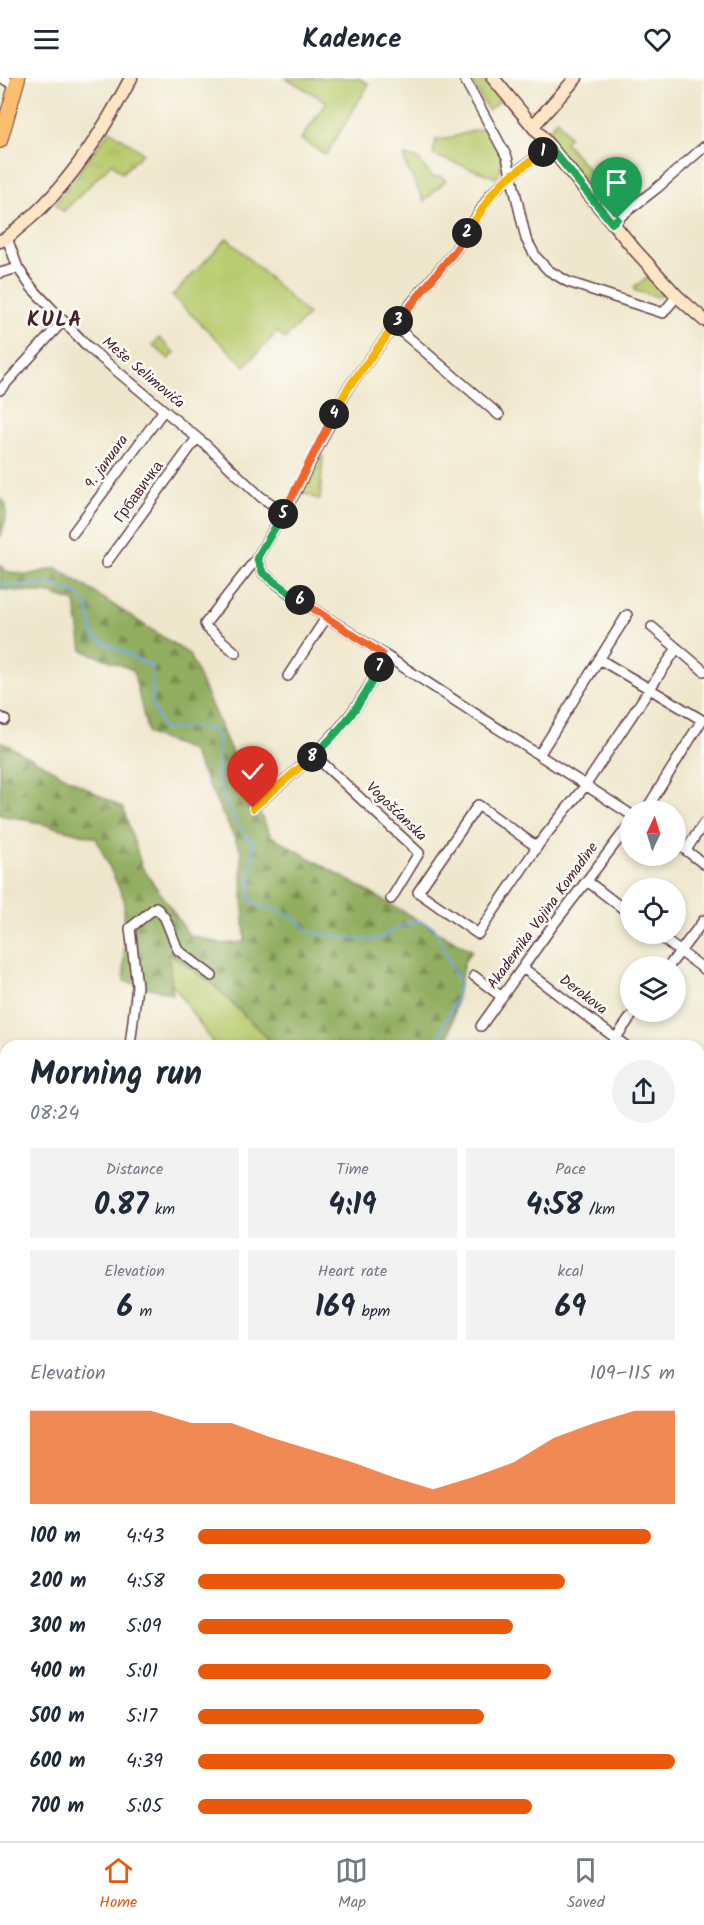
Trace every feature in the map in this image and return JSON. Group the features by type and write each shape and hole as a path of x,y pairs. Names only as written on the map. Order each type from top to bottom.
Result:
{"main road":[{"path":"0,141 17,82"}],"street":[{"path":"2,78 17,82"},
{"path":"2,238 40,209 66,179 110,120 131,78"},
{"path":"464,78 507,157 527,243 536,258 549,270 575,285 663,313 677,296"},
{"path":"493,78 612,223 677,296 701,313"},
{"path":"533,126 576,78"},
{"path":"236,653 205,624 257,558 284,512 344,395 413,301 455,251 492,194 511,175 550,147"},
{"path":"612,223 704,147"},
{"name":"Meše Selimovića","path":"2,238 32,288 95,353 197,438 261,497 284,512"},
{"path":"0,273 18,268"},
{"path":"0,390 63,321"},
{"path":"395,326 500,415"},
{"name":"9. januara","path":"73,533 164,410"},
{"name":"Грбавичка","path":"106,563 197,438"},
{"path":"257,558 263,573 276,584 620,808"},
{"path":"539,755 627,615"},
{"path":"288,676 326,618"},
{"path":"652,627 704,671"},
{"path":"537,847 478,805 418,892 478,934 537,847 585,786 676,648"},
{"path":"253,808 331,739 362,699 379,669 382,654"},
{"path":"599,659 702,720 652,800"},
{"name":"Vogošćanska","path":"314,755 419,853 391,898"},
{"path":"704,823 686,850 704,864"},
{"name":"Akademika Vojina Komadine","path":"481,1026 553,925 620,837"},
{"path":"586,881 620,906"},
{"path":"131,1040 137,986 130,928 156,907 165,918 178,950 212,976"},
{"path":"677,956 704,920"},
{"path":"669,944 704,969"},
{"name":"Derokova","path":"523,968 611,1040"},
{"path":"474,976 502,997"},
{"path":"614,1040 627,1022"}],"green space":[{"path":"286,78 358,78 369,84 326,155 301,139 327,102"},
{"path":"469,78 482,78 501,100 488,110"},
{"path":"557,119 569,137 565,142 623,211 615,214 606,210 546,134"},
{"path":"487,127 500,151 501,163 497,178 433,155 436,140"},
{"path":"110,130 143,153 122,173 112,163 63,212 55,204"},
{"path":"404,156 417,158 433,178 439,176 446,180 424,201 406,165"},
{"path":"227,238 308,315 285,339 277,332 245,366 172,296"},
{"path":"648,277 663,294 659,297 635,291 634,287"},
{"path":"159,338 175,353 169,359 153,345"},
{"path":"321,454 323,455 320,500 301,492"},
{"path":"0,498 6,504 6,519 0,538"},
{"path":"0,565 5,571 27,575 57,568 189,654 271,836 472,951 464,962 448,1040 269,1040 213,984 168,953 173,994 124,981 124,899 96,838 0,815 0,741 123,808 142,867 189,935 222,944 245,942 241,851 191,750 148,734 133,670 82,650 75,602 51,594 0,589"},
{"path":"167,952 213,984 269,1040 211,1040 172,983"}],"waterway":[{"path":"0,584 10,586 51,583 79,595 88,609 94,637 152,667 153,706 163,730 198,728 218,734 217,779 232,817 254,844 249,896 256,904 289,914 312,933 373,941 412,921 421,921 435,928 459,984 456,999 438,1040"}],"district":[{"name":"KULA","path":"55,320"}],"route":[{"path":"253,808 331,739 362,699 382,660 382,654 276,584 263,573 257,558 295,493 348,388 413,301 455,251 492,194 511,175 550,147 612,223 617,219"}]}
